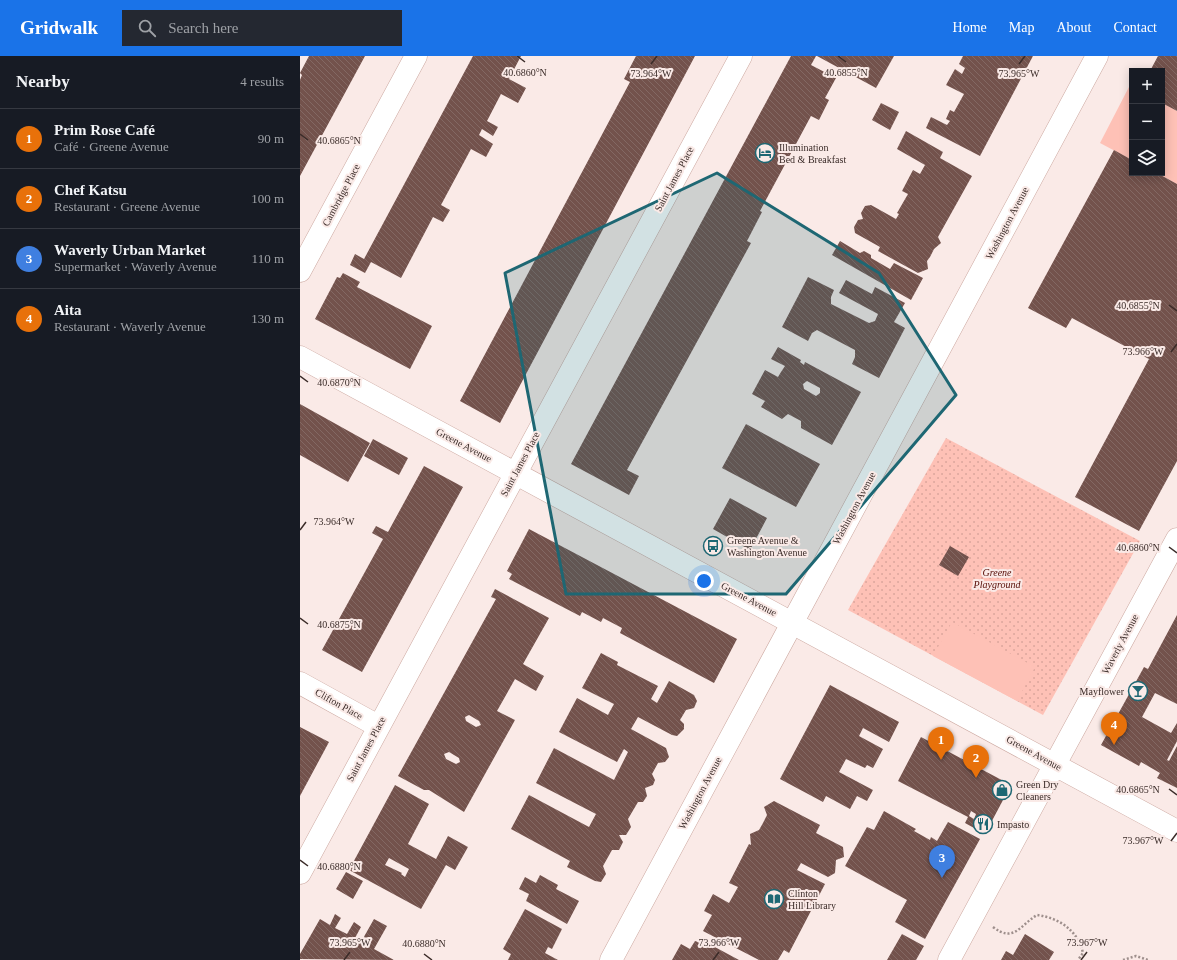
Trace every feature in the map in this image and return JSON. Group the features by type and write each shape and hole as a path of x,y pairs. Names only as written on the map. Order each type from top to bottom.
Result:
{"street":[{"name":"Cambridge Place","path":"300,271 416,56"},
{"name":"Saint James Place","path":"300,873 741,56"},
{"name":"Washington Avenue","path":"611,960 1097,56"},
{"name":"Greene Avenue","path":"300,357 1177,831"},
{"name":"Waverly Avenue","path":"949,960 1177,539"},
{"name":"Clifton Place","path":"300,683 378,726"}],"path":[{"path":"993,927 1005,935 1011,935 1037,915 1048,916 1072,931 1080,942 1083,953 1078,960"},
{"path":"1124,960 1136,956 1148,960"}],"highlighted area":[{"path":"717,173 879,273 956,395 786,594 566,594 505,273"}],"green space":[{"path":"1129,87 1129,158 1100,143"},
{"path":"1165,105 1177,111 1177,184 1162,176 1165,176"},
{"name":"Greene Playground","path":"946,438 1140,541 1043,715 848,610"},
{"path":"952,622 1035,667 1017,701 933,656"}],"building":[{"path":"309,56 365,56 300,176 300,80 302,75 300,73"},
{"path":"473,56 521,56 509,79 526,88 518,103 501,94 487,121 498,127 493,136 482,129 479,135 493,144 486,157 471,149 441,205 450,210 443,222 433,217 401,278 371,262 365,273 350,265 355,254 364,259"},
{"path":"636,56 695,56 500,423 460,401 630,82 624,79"},
{"path":"791,56 816,56 811,65 836,78 825,98 829,100 819,120 811,116 760,211 762,212 747,241 751,243 627,470 639,476 629,495 571,464"},
{"path":"817,56 894,56 876,88"},
{"path":"963,56 1033,56 980,156 926,128 931,117 947,125 950,121 946,119 950,110 954,112 964,94 946,85 955,69 962,74 965,68 959,64"},
{"path":"1158,56 1177,56 1177,111 1165,105 1165,68 1152,68"},
{"path":"881,103 899,112 890,130 872,120"},
{"path":"906,131 943,152 940,158 972,176 938,237 941,243 934,249 927,261 928,269 918,273 878,251 880,247 855,233 854,227 858,220 863,219 861,213 865,206 871,205 896,219 899,214 897,213 908,194 902,191 913,170 920,174 925,165 897,149"},
{"path":"1114,150 1129,158 1129,176 1162,176 1177,184 1177,461 1139,531 1075,497 1149,359 1072,318 1066,328 1028,308"},
{"path":"840,241 860,253 864,251 871,255 871,258 890,269 894,263 923,278 911,300 832,255"},
{"path":"343,273 360,282 357,287 432,326 410,369 315,319 337,277 340,278"},
{"path":"808,277 834,290 831,297 831,304 869,323 875,321 878,314 839,293 846,280 872,294 875,287 905,303 894,322 905,328 879,378 852,364 855,357 855,350 817,330 812,333 808,341 782,327"},
{"path":"778,347 801,360 800,362 804,365 805,362 861,392 832,445 801,428 801,421 788,414 782,419 761,407 765,401 752,394 765,370 778,377 785,366 771,359","holes":["807,381 820,388 820,393 816,396 804,389 803,384"]},
{"path":"300,404 370,443 348,482 300,455"},
{"path":"746,424 820,464 796,507 722,468"},
{"path":"373,439 408,458 399,475 364,456"},
{"path":"424,466 463,487 362,672 322,650 383,539 372,533 376,526 388,532"},
{"path":"730,498 767,518 750,550 713,529"},
{"path":"529,529 737,639 714,683 620,633 622,628 603,618 601,622 582,612 580,616 509,579 512,574 507,571"},
{"path":"950,546 969,557 958,576 939,565"},
{"path":"495,589 549,618 523,664 544,676 536,691 515,679 497,711 515,720 464,812 429,790 424,790 398,776 496,599 491,597","holes":["469,715 479,721 481,725 476,727 466,721 465,717","449,752 459,758 460,762 456,764 446,759 444,754"]},
{"path":"1177,615 1177,704 1155,693 1142,717 1171,733 1177,723 1177,741 1167,760 1169,761 1177,746 1177,788 1157,778 1160,773 1141,762 1139,766 1101,745 1144,667 1148,669"},
{"path":"601,653 618,662 617,665 658,686 651,699 657,703 669,681 694,695 697,701 694,708 686,710 680,720 684,724 684,729 677,736 672,735 638,717 631,729 666,748 669,757 665,762 658,763 652,774 655,780 653,785 645,788 647,796 643,802 638,802 628,819 631,827 626,835 619,835 623,842 619,850 612,850 603,866 606,874 601,882 595,881 567,867 570,861 511,829 529,795 589,827 596,814 536,783 554,748 614,780 628,752 624,749 617,762 559,732 577,698 608,715 614,704 582,688"},
{"path":"830,685 899,722 889,742 863,728 859,736 883,749 873,768 867,765 865,768 846,759 839,772 873,790 867,801 857,796 850,809 826,796 823,802 780,779"},
{"path":"300,727 329,742 300,796"},
{"path":"921,737 1011,785 985,834 965,823 968,817 898,781","holes":["971,811 976,814 974,819 969,816"]},
{"path":"395,785 429,804 408,844 436,859 448,836 468,847 455,870 446,865 421,909 349,870","holes":["389,858 409,869 405,877 401,874 402,873 385,865"]},
{"name":"Clinton Hill Library","path":"774,801 820,825 816,833 843,847 844,857 836,860 835,873 828,877 801,863 797,870 825,884 789,953 784,950 778,960 759,960 703,931 712,915 704,911 713,894 729,903 738,887 729,883 749,844 751,845 750,834 759,830 767,815 764,807"},
{"path":"884,811 916,829 914,831 930,840 931,837 937,841 948,822 980,839 925,939 895,922 907,900 845,866 867,827 874,830"},
{"path":"346,872 363,881 353,899 336,889"},
{"path":"540,875 558,885 556,889 579,901 567,924 526,901 529,894 519,889 525,877 536,883"},
{"path":"525,909 562,929 552,949 548,947 545,953 558,960 508,960 511,954 503,949"},
{"path":"335,914 341,918 335,928 347,934 354,922 361,927 355,938 361,942 374,919 387,926 374,949 394,960 300,959 300,954 320,919 330,925"},
{"path":"902,934 924,946 916,960 887,960"},
{"path":"1025,934 1054,952 1049,960 1001,960 1006,951 1013,955"},
{"path":"700,939 739,960 672,960 681,944 690,949 695,941 698,942"}],"place":[{"name":"Illumination Bed & Breakfast","path":"765,153"},
{"name":"Greene Avenue & Washington Avenue","path":"713,546"},
{"name":"Mayflower","path":"1138,691"},
{"name":"Aita","path":"1114,745"},
{"name":"Prim Rose Café","path":"941,760"},
{"name":"Chef Katsu","path":"976,778"},
{"name":"Green Dry Cleaners","path":"1002,790"},
{"name":"Impasto","path":"983,824"},
{"name":"Waverly Urban Market","path":"942,878"},
{"name":"Clinton Hill Library","path":"774,899"}]}
